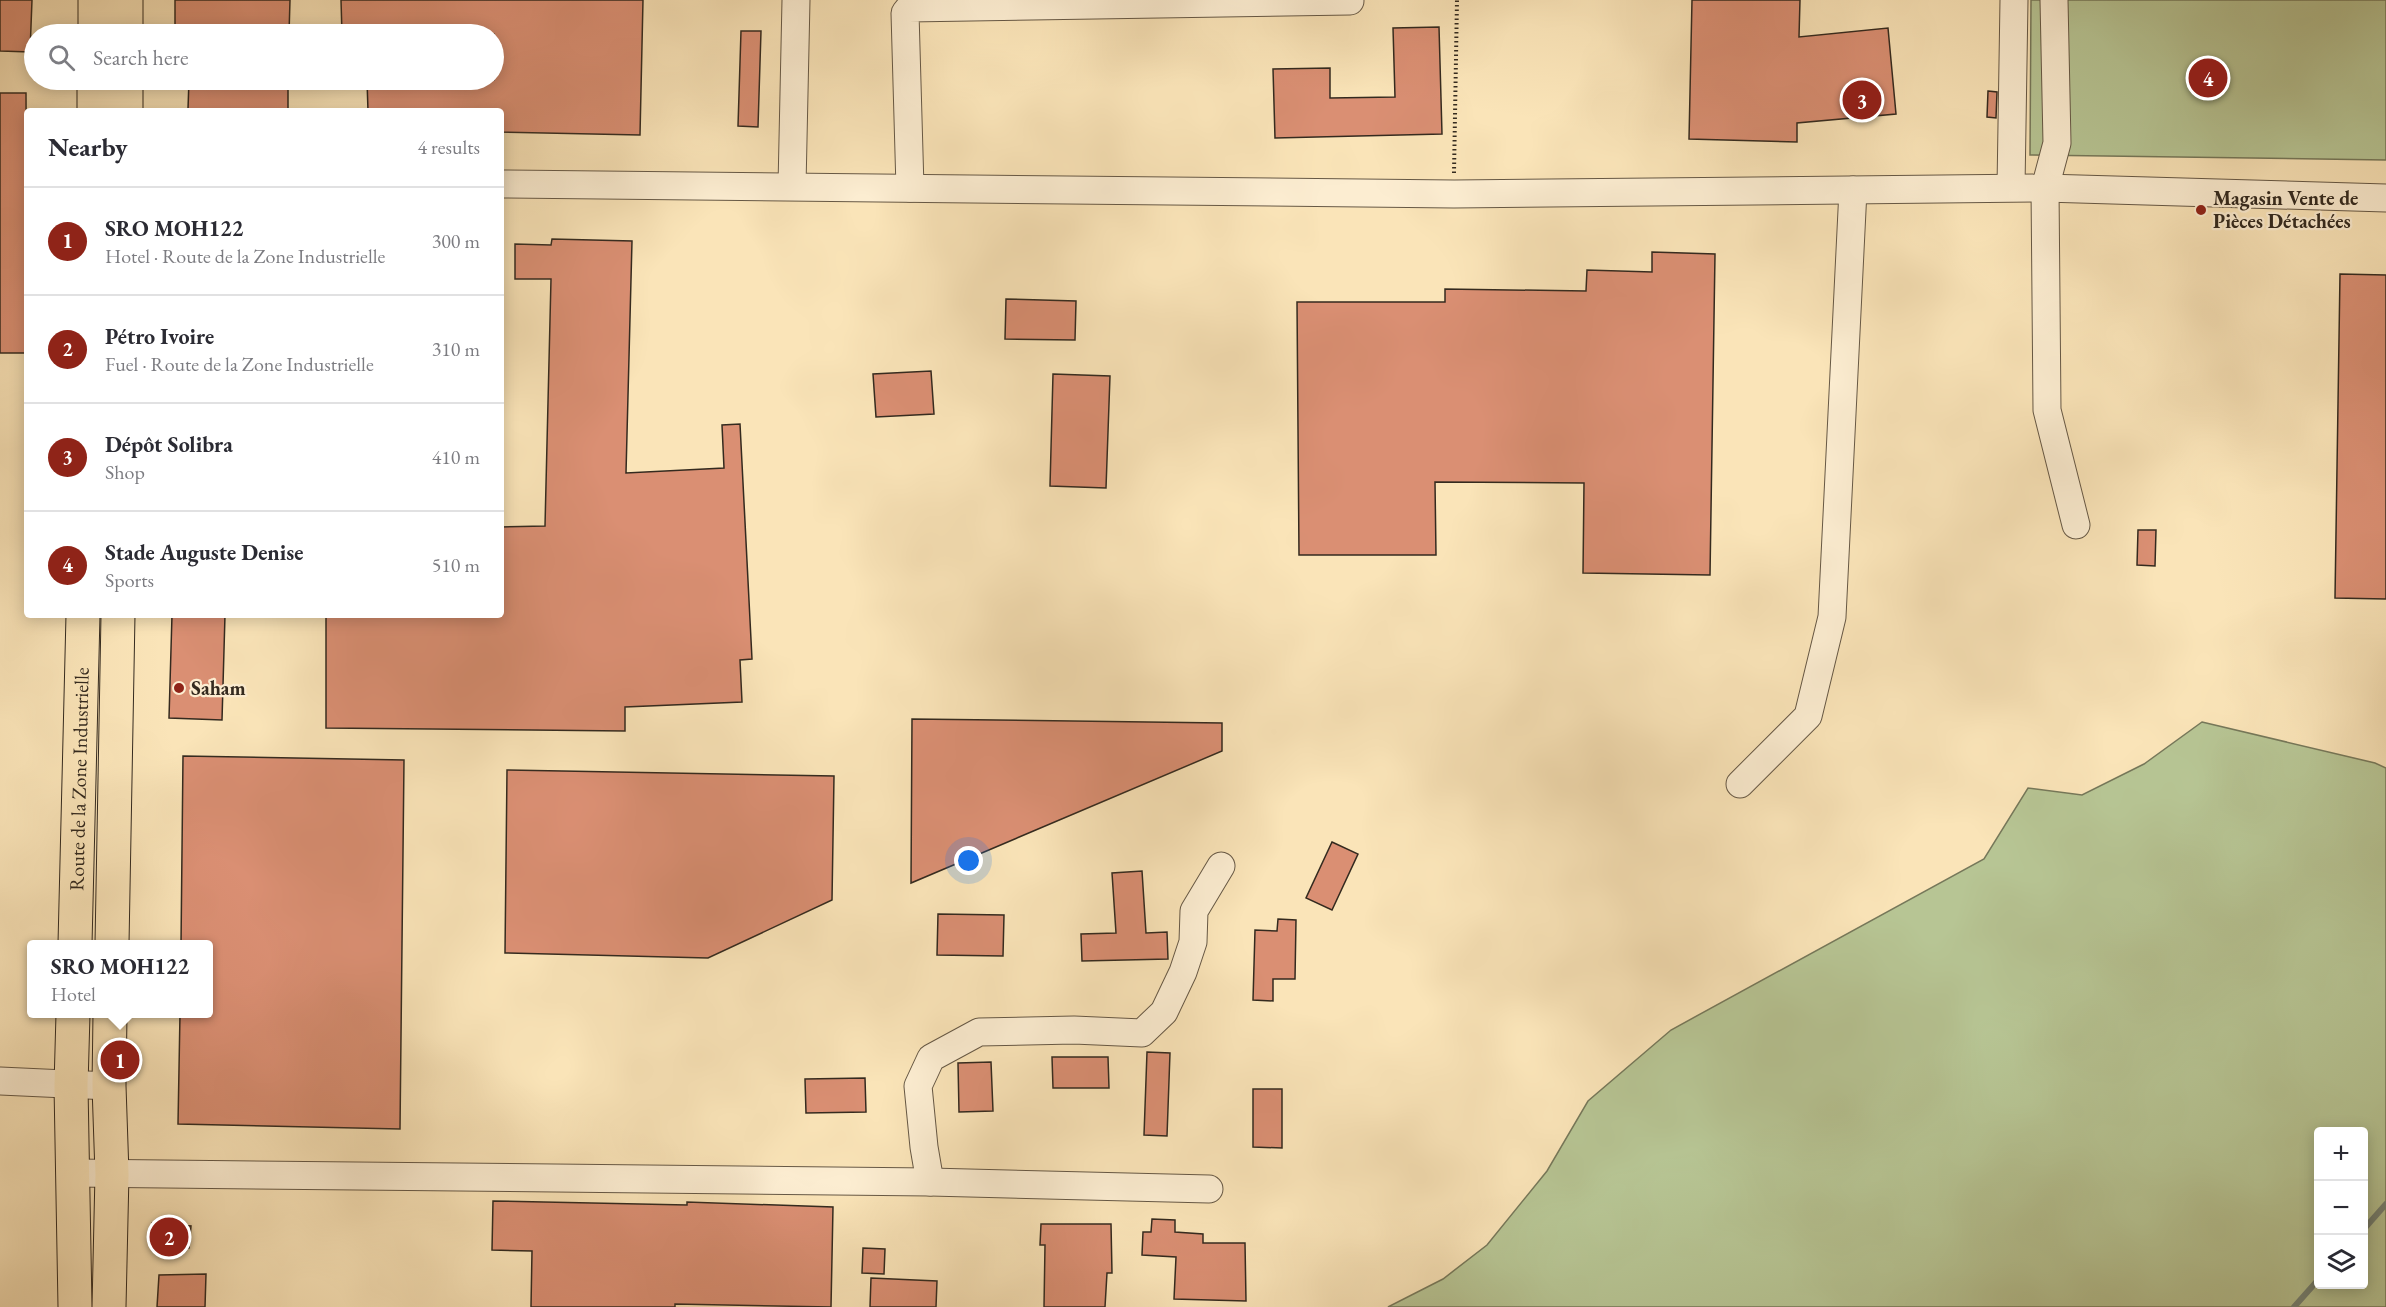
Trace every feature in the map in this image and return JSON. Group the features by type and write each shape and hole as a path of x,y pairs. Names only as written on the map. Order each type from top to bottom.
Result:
{"main road":[{"path":"95,0 95,24"},
{"path":"126,0 126,24"},
{"path":"94,90 94,108"},
{"path":"126,90 126,108"},
{"name":"Route de la Zone Industrielle","path":"75,940 83,618"},
{"name":"Route de la Zone Industrielle","path":"112,940 118,618"},
{"path":"73,1018 71,1086 75,1307"},
{"path":"109,1307 112,1174 109,1086 110,1018"}],"street":[{"path":"792,186 796,0"},
{"path":"2011,187 2014,0"},
{"path":"2054,0 2057,143 2045,188 2047,410 2076,525"},
{"path":"910,188 905,13 909,8 1350,1"},
{"path":"504,184 1454,194 2011,187 2386,198"},
{"path":"1740,784 1808,716 1832,617 1853,190"},
{"path":"930,1182 918,1086 931,1058 979,1032 1074,1030 1142,1034 1164,1012 1183,972 1193,942 1194,911 1221,866"},
{"path":"0,1082 109,1086"},
{"path":"73,1173 930,1182 1209,1189"}],"path":[{"path":"1454,194 1457,0"}],"green space":[{"path":"2031,0 2386,0 2386,160 2030,155"},
{"path":"2202,722 2375,763 2386,768 2386,1307 1388,1307 1443,1279 1487,1245 1547,1171 1588,1101 1671,1030 1984,859 2028,788 2082,795 2144,764"}],"building":[{"path":"0,0 32,0 31,24 24,24 24,52 0,51"},
{"path":"175,0 290,0 289,24 175,24"},
{"path":"341,0 643,0 640,135 504,132 504,108 368,108 367,90 504,90 504,24 342,24"},
{"path":"1692,0 1800,0 1799,37 1888,28 1896,114 1797,123 1797,142 1689,139"},
{"path":"1439,27 1442,134 1275,138 1273,69 1330,68 1330,98 1395,97 1393,28"},
{"path":"741,31 761,31 758,127 738,126"},
{"path":"189,90 288,90 288,108 188,108"},
{"path":"1988,91 1997,92 1996,118 1987,117"},
{"path":"0,93 26,93 26,108 24,108 24,353 0,353"},
{"path":"552,239 632,241 626,473 724,468 722,425 740,424 752,659 740,660 742,702 625,707 625,731 326,728 326,618 504,618 504,527 545,526 551,279 515,279 515,244 551,245"},
{"path":"1652,252 1715,254 1710,575 1583,573 1584,483 1435,482 1436,555 1299,555 1297,302 1445,302 1445,289 1586,291 1587,270 1652,272"},
{"path":"2340,274 2386,275 2386,599 2335,598"},
{"path":"1006,299 1076,301 1075,340 1005,339"},
{"path":"931,371 934,414 876,417 873,374"},
{"path":"1053,374 1110,376 1106,488 1050,486"},
{"path":"2138,530 2156,530 2155,566 2137,565"},
{"path":"172,618 225,618 222,720 169,718"},
{"path":"912,719 1222,723 1222,751 911,883"},
{"path":"183,756 404,760 400,1129 178,1124 180,1018 213,1018 213,940 181,940"},
{"path":"507,770 834,776 832,900 708,958 505,953"},
{"path":"1332,842 1358,854 1332,910 1306,898"},
{"path":"1142,871 1146,933 1167,932 1168,959 1082,961 1081,934 1116,933 1112,873"},
{"path":"938,914 1004,915 1003,956 937,955"},
{"path":"1278,919 1296,920 1295,979 1273,979 1273,1001 1253,1000 1255,930 1277,931"},
{"path":"1147,1052 1170,1053 1167,1136 1144,1135"},
{"path":"1052,1057 1108,1057 1109,1088 1053,1088"},
{"path":"991,1062 993,1111 959,1112 958,1063"},
{"path":"865,1078 866,1112 806,1113 805,1079"},
{"path":"1253,1089 1282,1089 1282,1148 1253,1147"},
{"path":"493,1201 687,1205 687,1202 833,1207 831,1307 675,1304 675,1307 531,1307 532,1251 492,1250"},
{"path":"1152,1219 1175,1220 1175,1232 1203,1234 1203,1243 1245,1243 1246,1301 1174,1299 1176,1257 1142,1255 1143,1232 1151,1232"},
{"path":"152,1223 191,1226 189,1248 150,1245"},
{"path":"1041,1224 1111,1224 1112,1273 1107,1273 1105,1307 1044,1307 1045,1245 1040,1245"},
{"path":"863,1248 885,1249 884,1274 862,1273"},
{"path":"206,1274 205,1307 157,1307 159,1275"},
{"path":"871,1278 937,1281 936,1307 870,1307"}],"waterway":[{"path":"2368,1224 2386,1204"},
{"path":"2294,1307 2314,1284"}],"place":[{"name":"Stade Auguste Denise","path":"2208,78"},
{"name":"Dépôt Solibra","path":"1862,100"},
{"name":"Magasin Vente de Pièces Détachées","path":"2201,210"},
{"name":"Saham","path":"179,688"},
{"name":"SRO MOH122","path":"120,1060"},
{"name":"Pétro Ivoire","path":"169,1237"}]}
